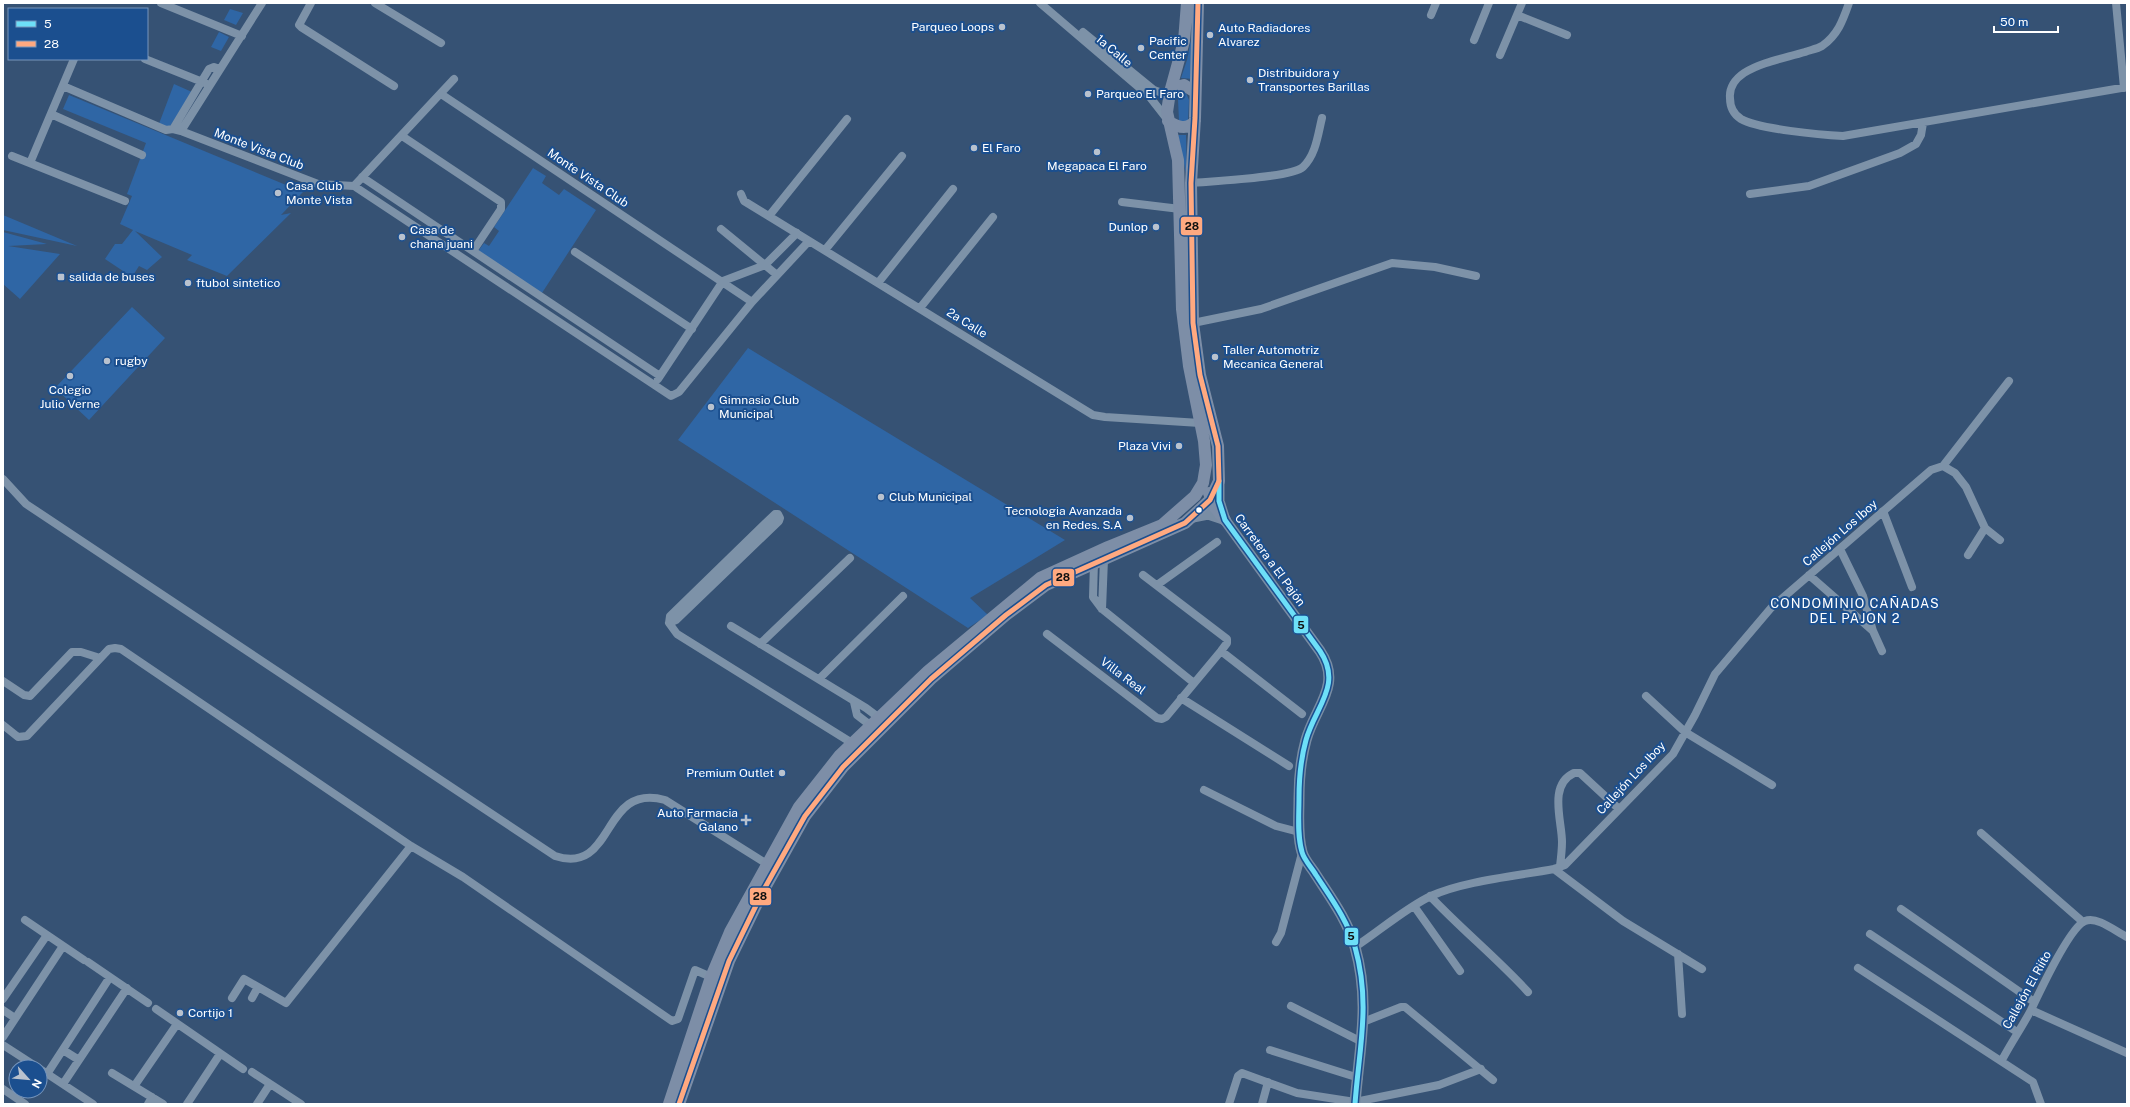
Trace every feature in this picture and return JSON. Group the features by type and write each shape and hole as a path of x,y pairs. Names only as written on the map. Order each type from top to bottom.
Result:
{"main road":[{"path":"680,1104 729,961 763,892 805,816 843,768 931,680 1006,615 1046,585 1099,560 1167,532 1193,517 1210,500 1220,481 1218,446 1202,416 1188,366 1182,309 1178,160 1168,121 1167,104 1184,45 1187,3"},
{"path":"669,1104 711,977 730,932 799,807 825,772 870,721 1040,578 1162,524 1195,496 1203,483 1206,470 1200,375 1193,323 1191,183 1195,121 1198,3"},
{"path":"1170,92 1177,87 1184,85 1196,92"},
{"path":"1168,121 1182,128 1190,126 1195,121"},
{"path":"1204,441 1211,450 1212,461 1209,490 1210,500 1224,519"}],"street":[{"path":"161,3 242,36"},
{"path":"177,130 222,66 262,3"},
{"path":"311,3 300,21 299,24 301,27 394,86"},
{"path":"375,3 441,43"},
{"name":"1a Calle","path":"1040,3 1149,96 1168,121"},
{"path":"1431,15 1436,3"},
{"path":"1474,40 1489,3"},
{"path":"1500,55 1522,3"},
{"path":"1848,3 1843,22 1836,32 1820,47 1760,66 1744,73 1737,79 1730,88 1730,107 1734,114 1754,124 1825,136 1843,136 2126,87 2116,3"},
{"path":"1517,15 1567,35"},
{"name":"1a Calle","path":"1083,32 1154,90 1162,93 1170,92"},
{"path":"30,163 74,60"},
{"path":"148,60 209,85"},
{"path":"177,130 201,81 209,69 222,66"},
{"path":"454,79 354,186 669,395 678,393 752,302 810,241"},
{"name":"Monte Vista Club","path":"63,86 166,130 177,130 318,184 354,186"},
{"name":"Monte Vista Club","path":"441,94 723,281 752,302"},
{"path":"51,114 142,155"},
{"path":"1191,183 1253,177 1298,170 1307,163 1314,148 1322,118"},
{"path":"768,216 846,119"},
{"path":"1750,194 1809,186 1900,154 1916,144 1921,136 1923,123"},
{"path":"402,136 502,202 501,209 473,251"},
{"path":"12,156 125,201"},
{"path":"825,250 902,156"},
{"path":"362,177 660,376"},
{"path":"878,283 953,189"},
{"name":"2a Calle","path":"741,194 744,201 1093,415 1105,417 1202,416"},
{"path":"1122,202 1180,209"},
{"path":"920,308 993,217"},
{"path":"721,229 777,275"},
{"path":"654,385 723,281 765,265 797,233"},
{"path":"575,252 692,329"},
{"path":"1193,323 1261,309 1392,264 1435,267 1476,276"},
{"path":"533,305 539,296"},
{"name":"Callejón Los Iboy","path":"1355,947 1430,896 1451,888 1557,868 1565,865 1673,754 1695,716 1715,674 1771,608 1931,470 1943,466 2009,381"},
{"path":"1943,466 1955,473 1966,487 1985,528 2000,540"},
{"path":"3,480 26,504 555,856 564,858 578,858 590,852 600,843 624,807 639,798 652,797 665,800 767,864"},
{"name":"Carretera a El Pajón","path":"1220,481 1219,501 1224,519 1320,651 1330,669 1329,686 1312,722 1304,749 1299,793 1300,832 1302,853 1341,914 1355,947 1363,993 1362,1042 1355,1103"},
{"path":"1883,511 1912,587"},
{"path":"742,551 779,521 780,515 775,514 676,620 669,623 677,634 852,743"},
{"name":"Carretera a El Pajón","path":"1193,517 1208,514 1224,519"},
{"path":"1968,555 1985,528"},
{"path":"1157,585 1218,542"},
{"path":"1840,550 1863,596 1873,631 1882,651"},
{"path":"760,644 850,558"},
{"path":"1099,560 1093,597 1102,609 1194,683"},
{"path":"1143,575 1227,638 1221,651 1302,714"},
{"path":"1809,575 1873,631"},
{"path":"818,679 903,596"},
{"path":"731,626 866,708 870,721"},
{"name":"Villa Real","path":"1047,634 1158,718 1162,719 1166,717 1221,651"},
{"path":"3,724 18,737 27,736 109,649 120,649 411,846 462,877 672,1021 678,1019 695,970 711,977"},
{"path":"3,681 24,695 30,696 72,652 81,652 100,658"},
{"path":"1646,696 1685,732 1772,785"},
{"path":"1181,698 1289,766"},
{"path":"854,702 857,715 870,721"},
{"path":"1619,809 1580,773 1574,773 1568,777 1559,795 1559,818 1562,840 1557,868 1623,921 1702,969"},
{"path":"1204,790 1276,826 1300,832"},
{"path":"1981,833 2083,922 2094,921 2127,937"},
{"path":"232,998 244,979 286,1003 411,846"},
{"path":"1276,942 1281,933 1302,853"},
{"path":"1430,896 1453,920 1501,963 1528,992"},
{"path":"1414,906 1460,971"},
{"path":"1901,909 2034,1002"},
{"path":"25,920 148,1002"},
{"name":"Callejón El Riíto","path":"2002,1060 2031,1010 2062,950 2083,922"},
{"path":"1870,934 2017,1032"},
{"path":"3,999 47,935"},
{"path":"3,1037 63,946"},
{"path":"1678,954 1682,1014"},
{"path":"1858,968 2002,1060 2033,1082 2041,1104"},
{"path":"48,1066 63,1050 110,977"},
{"path":"252,998 258,987"},
{"path":"63,1084 127,988"},
{"path":"1291,1006 1362,1042"},
{"path":"1363,1022 1400,1007 1405,1007 1493,1080"},
{"path":"156,1009 243,1069"},
{"path":"3,1010 16,1018"},
{"path":"2031,1010 2127,1053"},
{"path":"135,1085 177,1024"},
{"path":"3,1045 25,1059"},
{"path":"63,1050 79,1060"},
{"path":"1270,1050 1359,1078"},
{"path":"187,1104 220,1054"},
{"path":"1229,1104 1238,1076 1242,1073 1297,1092 1355,1103 1438,1085 1481,1069"},
{"path":"252,1072 301,1104"},
{"path":"112,1073 135,1085 150,1101 162,1104"},
{"path":"48,1074 92,1104"},
{"path":"1262,1104 1268,1082"},
{"path":"257,1104 270,1084"},
{"path":"3,1089 25,1104"}],"shaded area":[{"path":"230,9 243,13 236,25 224,20"},
{"path":"1193,29 1193,79 1181,78 1187,60"},
{"path":"219,32 229,37 221,51 211,47"},
{"path":"174,84 192,92 166,133 157,129"},
{"path":"1182,92 1186,93 1189,100 1188,122 1179,121 1178,99"},
{"path":"69,95 303,192 281,215 291,213 227,276 187,260 192,255 135,231 162,257 147,270 139,266 132,277 105,259 115,244 122,244 133,230 120,224 132,196 127,194 146,143 63,109"},
{"path":"1178,135 1186,135 1187,178"},
{"path":"533,168 546,176 542,183 559,195 564,189 596,210 540,296 476,254 484,243 489,246 499,231 494,227"},
{"path":"3,215 77,246 3,230"},
{"path":"3,232 47,244 8,246 60,254 20,299 3,284"},
{"path":"132,307 165,338 89,420 55,388"},
{"name":"Club Municipal","path":"748,348 1065,540 970,598 988,615 968,628 678,440"}],"transit line":[{"name":"28","path":"679,1104 729,961 763,891 805,816 843,767 931,679 1006,615 1046,585 1185,523 1210,500 1219,481 1218,446 1200,375 1193,323 1191,183 1195,118 1198,3"},
{"name":"5","path":"1219,481 1219,501 1225,520 1320,651 1326,663 1329,675 1325,696 1310,728 1304,747 1299,791 1299,832 1300,845 1303,855 1344,919 1352,937 1360,968 1363,1007 1355,1104"}],"place":[{"name":"Parqueo Loops","path":"1002,27"},
{"name":"Auto Radiadores Alvarez","path":"1210,35"},
{"name":"Pacific Center","path":"1141,48"},
{"name":"Distribuidora y Transportes Barillas","path":"1250,80"},
{"name":"Parqueo El Faro","path":"1088,94"},
{"name":"El Faro","path":"974,148"},
{"name":"Megapaca El Faro","path":"1097,152"},
{"name":"Casa Club Monte Vista","path":"278,193"},
{"name":"Dunlop","path":"1156,227"},
{"name":"Casa de chana juani","path":"402,237"},
{"name":"salida de buses","path":"61,277"},
{"name":"ftubol sintetico","path":"188,283"},
{"name":"Taller Automotriz Mecanica General","path":"1215,357"},
{"name":"rugby","path":"107,361"},
{"name":"Colegio Julio Verne","path":"70,376"},
{"name":"Gimnasio Club Municipal","path":"711,407"},
{"name":"Plaza Vivi","path":"1179,446"},
{"name":"Club Municipal","path":"881,497"},
{"name":"Tecnologia Avanzada en Redes. S.A","path":"1130,518"},
{"name":"Premium Outlet","path":"782,773"},
{"name":"Auto Farmacia Galano","path":"746,820"},
{"name":"Cortijo 1","path":"180,1013"}],"district":[{"name":"CONDOMINIO CAÑADAS DEL PAJON 2","path":"1855,610"}]}
